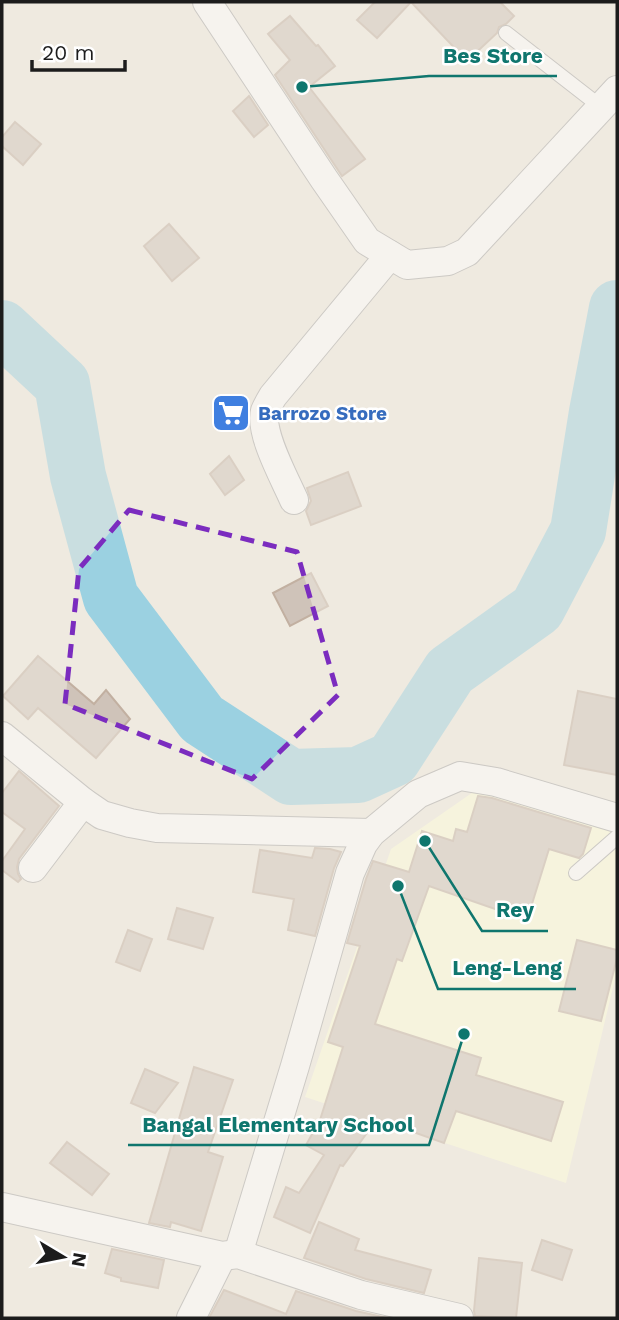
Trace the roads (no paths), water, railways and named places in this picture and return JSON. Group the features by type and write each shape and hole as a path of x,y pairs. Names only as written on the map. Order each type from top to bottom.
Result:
{"street":[{"path":"217,6 367,242 407,265 448,261 467,252 609,98"},
{"path":"294,500 264,426 265,411 273,396 390,255"},
{"path":"2,736 102,816 130,824 157,828 370,833"},
{"path":"191,1318 230,1255 295,1066 350,873 370,833 418,794 460,776 496,782 617,818"},
{"path":"33,868 83,802"},
{"path":"2,1207 230,1255 358,1307 459,1318"}],"lane":[{"path":"506,33 609,98"},
{"path":"576,873 617,837"}],"waterway":[{"path":"2,328 62,384 78,476 111,598 202,719 291,777 358,775 393,759 450,671 537,609 578,531 617,308"}],"place":[{"name":"Bes Store","path":"302,87"},
{"name":"Barrozo Store","path":"231,413"},
{"name":"Rey","path":"425,841"},
{"name":"Leng-Leng","path":"398,886"},
{"name":"Bangal Elementary School","path":"464,1034"}]}
